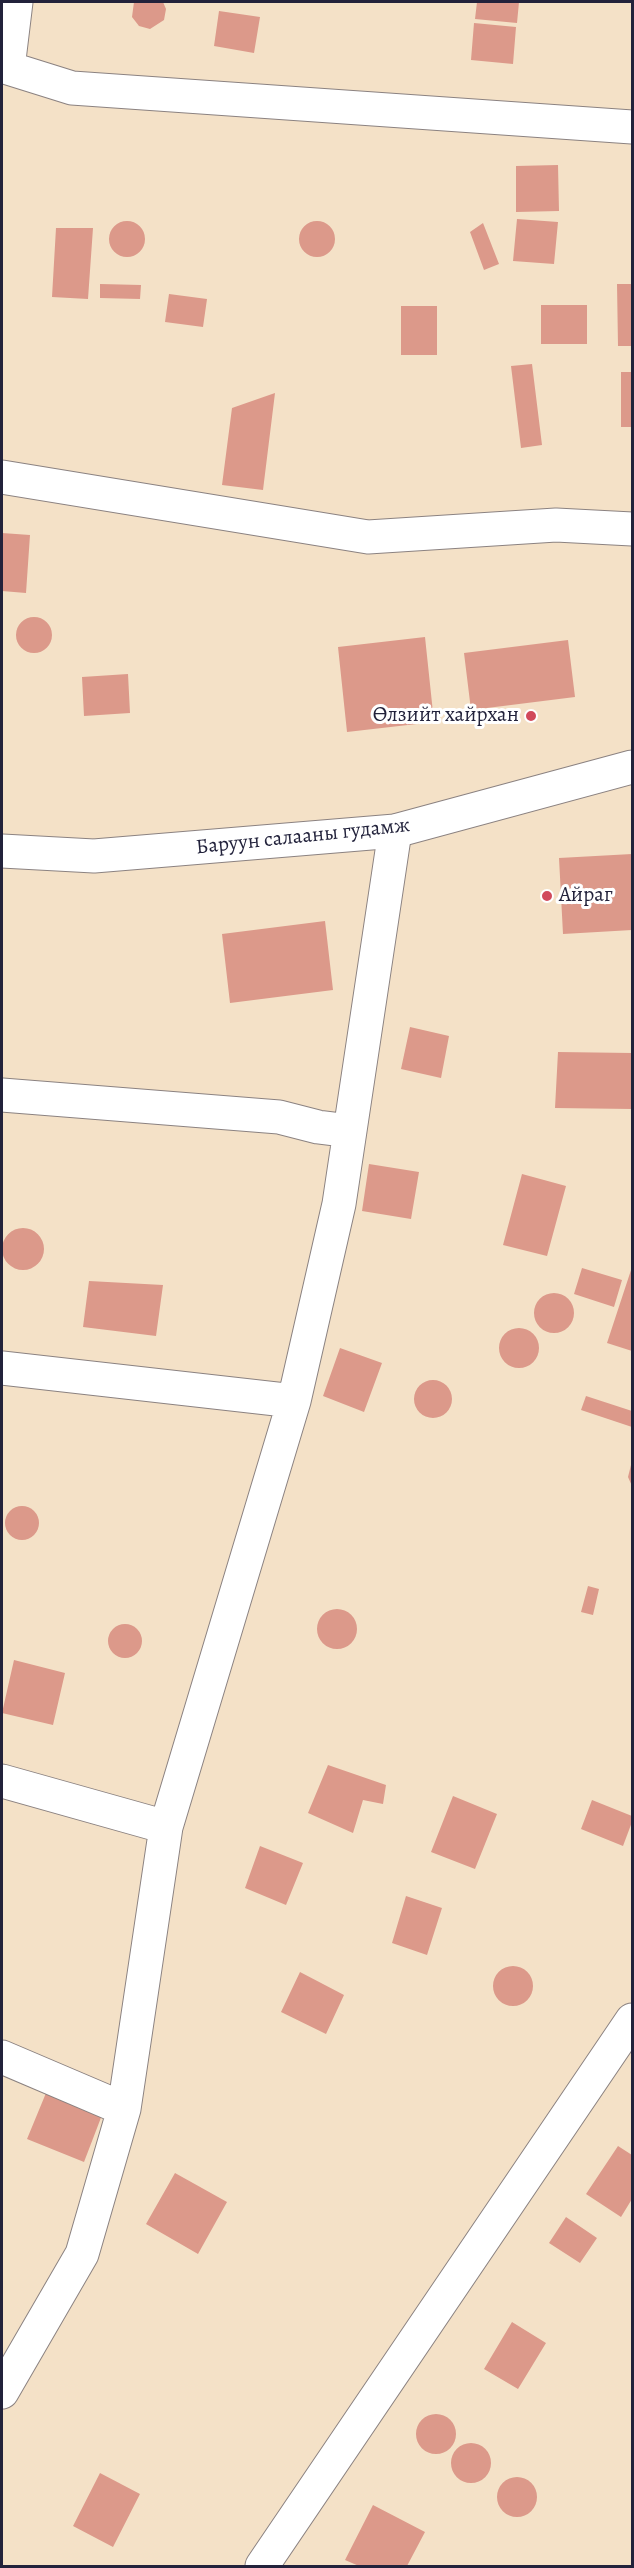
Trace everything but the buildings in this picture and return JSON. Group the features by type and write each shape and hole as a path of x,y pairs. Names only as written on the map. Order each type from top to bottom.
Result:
{"street":[{"path":"16,2 5,67 72,88 633,127"},
{"path":"2,477 368,537 556,525 633,529"},
{"name":"Баруун салааны гудамж","path":"2,851 94,856 395,831 633,767"},
{"path":"2,2392 82,2254 124,2109 166,1827 294,1401 339,1204 395,831"},
{"path":"2,1095 279,1117 318,1127 350,1131"},
{"path":"2,1368 294,1401"},
{"path":"2,1781 166,1827"},
{"path":"262,2566 633,2020"},
{"path":"2,2057 124,2109"}],"place":[{"name":"Өлзийт хайрхан","path":"531,716"},
{"name":"Айраг","path":"547,896"}]}
